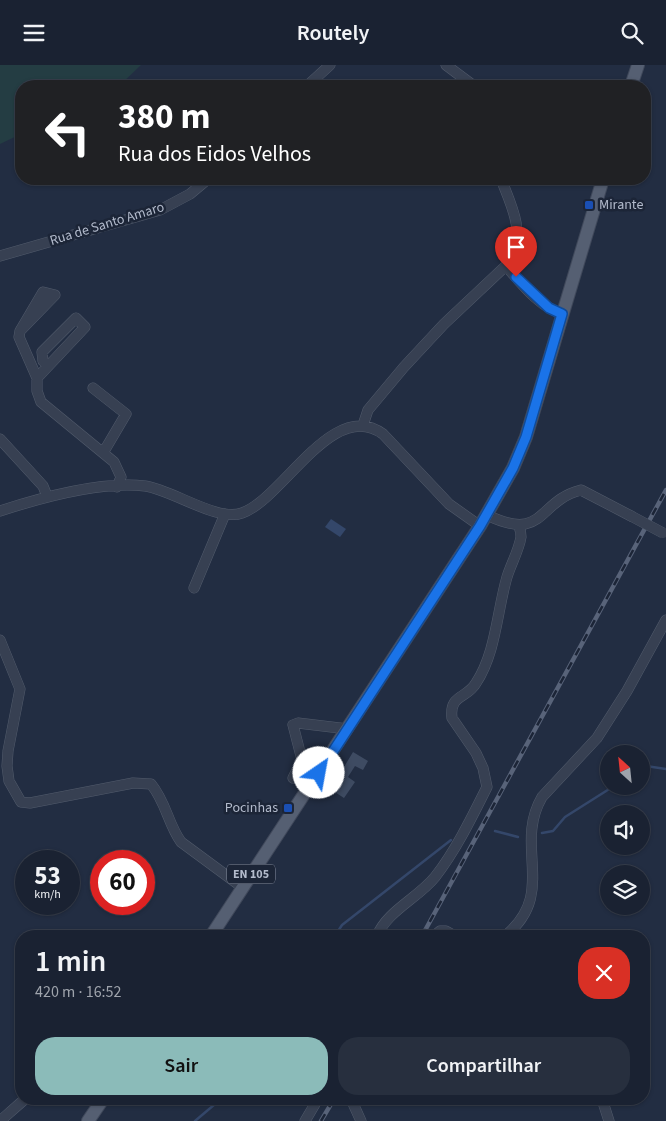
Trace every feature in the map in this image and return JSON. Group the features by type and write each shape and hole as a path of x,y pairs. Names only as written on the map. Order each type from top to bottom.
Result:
{"main road":[{"path":"633,80 638,65"},
{"name":"EN 105","path":"215,930 480,526 513,468 526,437 601,185"},
{"path":"88,1121 99,1105"}],"street":[{"path":"314,80 330,65"},
{"path":"446,65 466,80"},
{"name":"Rua de Santo Amaro","path":"0,256 160,209 190,194 201,185"},
{"path":"363,425 368,410 404,367 444,324 506,266 515,252 518,227 503,185"},
{"path":"506,266 543,303 562,314"},
{"path":"37,378 85,327 76,318 42,352 43,361 48,365"},
{"path":"20,331 19,337 37,378 41,402 119,468 121,477 117,487"},
{"path":"93,388 126,414 103,453"},
{"path":"0,511 47,497 117,487 143,486 157,489 224,513 242,513 263,501 319,447 339,433 363,425 375,428 383,434 449,504 480,526"},
{"path":"0,439 43,486 47,497"},
{"path":"487,515 505,524 519,526 531,523 572,492 581,490 664,534"},
{"path":"194,589 224,513"},
{"path":"380,930 384,924 436,876 455,846 487,787 483,768 452,718 451,709 454,703 471,690 480,677 493,638 505,583 521,537 519,526"},
{"path":"511,930 520,921 530,905 533,891 530,838 532,820 536,808 542,797 597,738 627,691 666,620"},
{"path":"0,640 20,689 8,751 7,766 9,781 21,801 30,803 134,783 151,785 164,803 175,833 181,842 242,887"},
{"path":"293,778 302,760 293,725 298,723 348,729"},
{"path":"0,1121 18,1105"},
{"path":"305,1121 314,1105"},
{"path":"354,1105 361,1121"},
{"path":"604,1105 609,1121"}],"green space":[{"path":"0,65 141,65 125,80 15,80 15,137 0,144"}],"water":[{"path":"331,519 346,529 340,537 325,527"}],"building":[{"path":"353,752 368,761 363,770 355,766 348,777 355,782 344,798 327,787 338,770 341,772"}],"waterway":[{"path":"650,767 666,769"},
{"path":"542,833 553,831 565,817 600,795"},
{"path":"495,831 518,837"},
{"path":"339,930 342,925 451,840"},
{"path":"195,1121 214,1105"}],"railway":[{"path":"425,930 666,490"},
{"path":"321,1121 330,1105"}],"place":[{"name":"Mirante","path":"589,205"},
{"name":"Pocinhas","path":"288,808"}],"route":[{"path":"319,773 487,515 513,468 526,437 562,314 549,308 516,277"}]}
